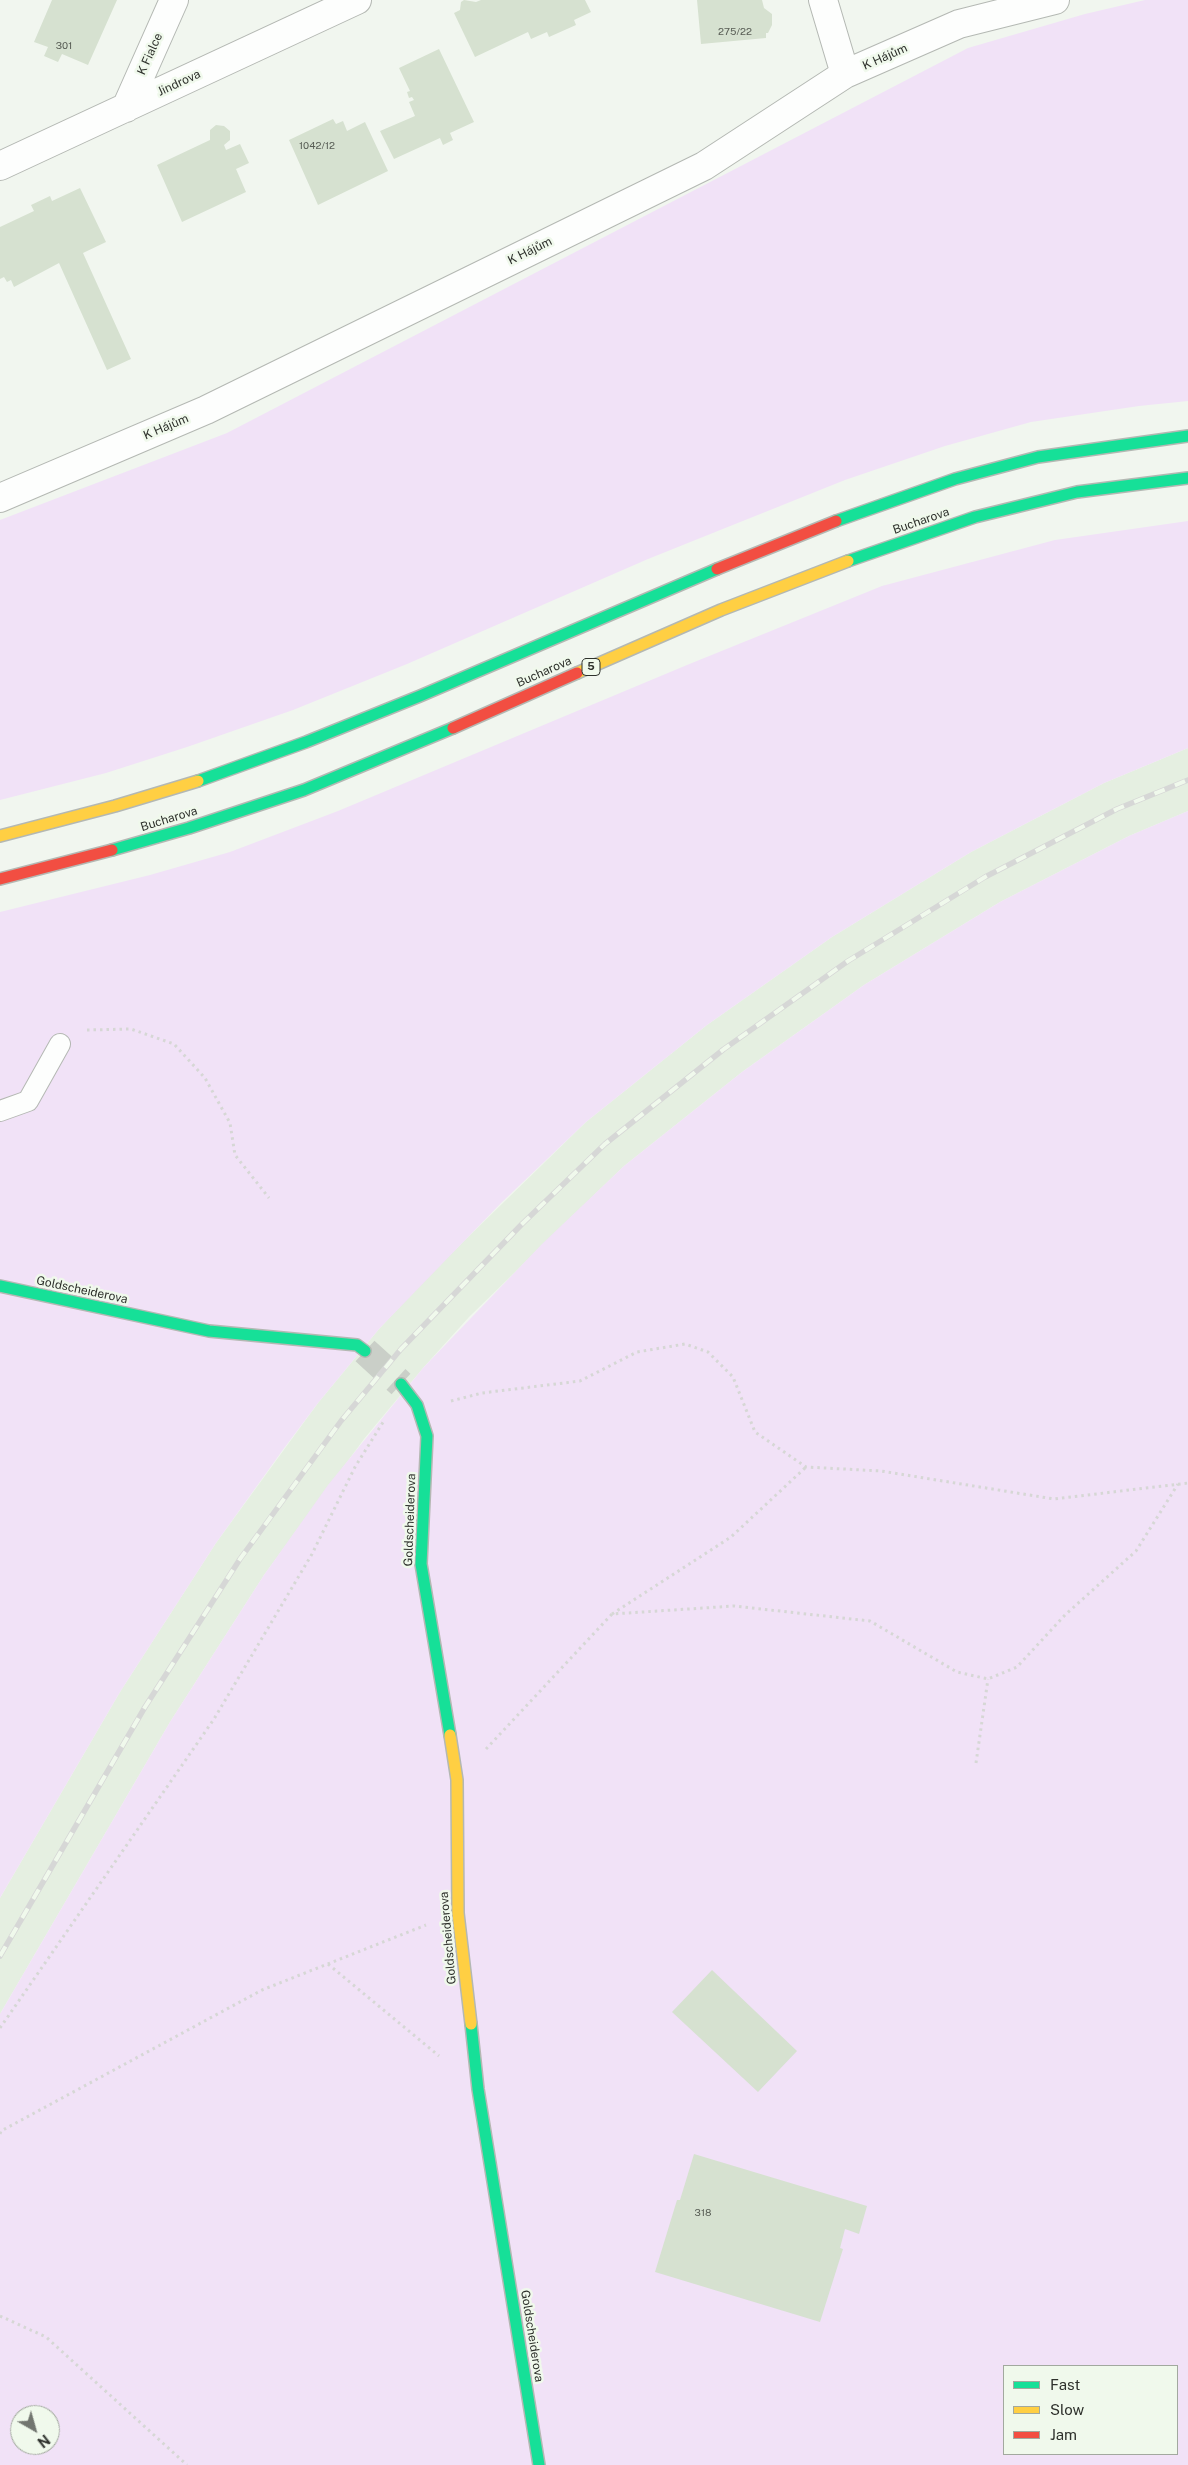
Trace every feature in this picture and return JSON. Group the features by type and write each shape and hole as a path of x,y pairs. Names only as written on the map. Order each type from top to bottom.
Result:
{"main road":[{"path":"0,836 115,806 198,781 306,742 420,696 662,591 884,503 955,479 1038,457 1188,436"},
{"name":"Bucharova","path":"0,879 189,828 304,790 721,610 888,546 975,517 1077,492 1188,478"},
{"name":"Goldscheiderova","path":"0,1286 209,1332 357,1345 365,1352"},
{"name":"Goldscheiderova","path":"402,1384 418,1409 427,1436 421,1564 457,1780 458,1913 478,2088 539,2465"}],"street":[{"name":"K Fialce","path":"126,108 174,0"},
{"name":"Jindrova","path":"0,166 357,0"},
{"path":"823,0 841,64"},
{"path":"841,64 842,0"},
{"name":"K Hájům","path":"0,498 206,410 704,166 841,64 959,24 1055,0"}],"lane":[{"path":"0,1111 28,1101 60,1044"}],"path":[{"path":"60,1044 80,1031 131,1029 174,1044 205,1078 230,1123 235,1155 268,1198"},
{"path":"418,1409 482,1393 580,1382 637,1352 685,1344 708,1352 733,1378 755,1432 806,1467 881,1471 1054,1499 1188,1483"},
{"path":"0,2028 214,1719 312,1554 355,1467 382,1425 402,1384"},
{"path":"457,1780 612,1614 731,1537 806,1467"},
{"path":"612,1614 734,1606 870,1621 957,1672 988,1679 1017,1666 1066,1615 1136,1551 1178,1484"},
{"path":"976,1764 988,1679"},
{"path":"0,2134 1,2130 262,1990 458,1913"},
{"path":"328,1963 478,2088"},
{"path":"0,2316 46,2337 187,2465"}],"shaded area":[{"path":"1145,0 1188,0 1188,401 1139,406 1031,422 945,446 845,480 648,559 407,664 293,710 106,773 0,800 0,520 227,433 968,48 1085,14"},
{"path":"1188,521 1188,748 1104,783 971,852 832,937 707,1025 586,1122 501,1203 379,1329 318,1403 282,1451 216,1543 120,1692 0,1898 0,912 150,875 230,852 338,811 687,665 882,586 1055,540"},
{"path":"1188,748 1188,811 1129,836 1000,902 864,985 742,1072 624,1166 469,1317 423,1368 364,1439 264,1575 170,1722 0,2014 0,1898 120,1692 216,1543 318,1403 379,1329 427,1277 586,1122 707,1025 832,937 971,852 1104,783"},
{"path":"1188,811 1188,2465 0,2465 0,2014 170,1722 264,1575 328,1485 423,1368 542,1244 624,1166 742,1072 864,985 1000,902 1129,836"}],"building":[{"path":"52,0 117,0 88,65 62,54 58,62 44,56 48,47 34,42"},
{"path":"464,0 476,2 481,0 585,0 591,12 574,20 576,25 549,37 547,32 531,39 528,32 475,57 454,13 460,10 461,2"},
{"path":"697,0 762,0 764,8 772,14 772,25 768,33 766,33 766,38 701,44"},
{"path":"439,49 474,122 450,133 453,140 443,145 440,138 394,159 380,131 415,116 409,102 414,100 412,97 409,98 407,92 410,91 399,68"},
{"path":"333,119 336,124 343,121 347,131 365,122 388,171 318,205 289,140"},
{"path":"216,125 224,126 230,131 230,140 224,145 226,150 240,144 249,163 236,169 246,192 182,222 157,165 210,140 210,130"},
{"path":"80,188 106,242 83,253 131,359 107,370 59,263 14,287 11,280 7,282 4,277 0,279 0,227 34,211 31,205 50,196 52,201"},
{"path":"712,1970 797,2051 758,2092 672,2012"},
{"path":"694,2154 867,2206 859,2234 845,2229 840,2248 843,2249 820,2322 655,2272 677,2200 680,2200"}],"tunnel":[{"path":"365,1351 401,1384"}],"railway":[{"path":"0,1956 145,1707 240,1559 341,1421 401,1349 522,1224 605,1144 724,1049 848,961 985,877 1117,809 1188,780"}],"traffic: fast":[{"path":"836,521 955,479 1038,457 1188,436"},
{"path":"848,561 975,517 1077,492 1188,478"},
{"path":"198,781 306,742 420,696 717,569"},
{"path":"112,850 189,828 304,790 453,728"},
{"path":"0,1286 209,1331 357,1345 365,1351"},
{"path":"401,1384 417,1405 427,1436 421,1564 450,1735"},
{"path":"471,2024 478,2089 539,2465"}],"traffic: slow":[{"path":"577,673 721,610 848,561"},
{"path":"0,836 115,806 198,781"},
{"path":"450,1735 457,1780 458,1913 471,2024"}],"traffic: jam":[{"path":"717,569 836,521"},
{"path":"453,728 577,673"},
{"path":"0,879 112,850"}]}
